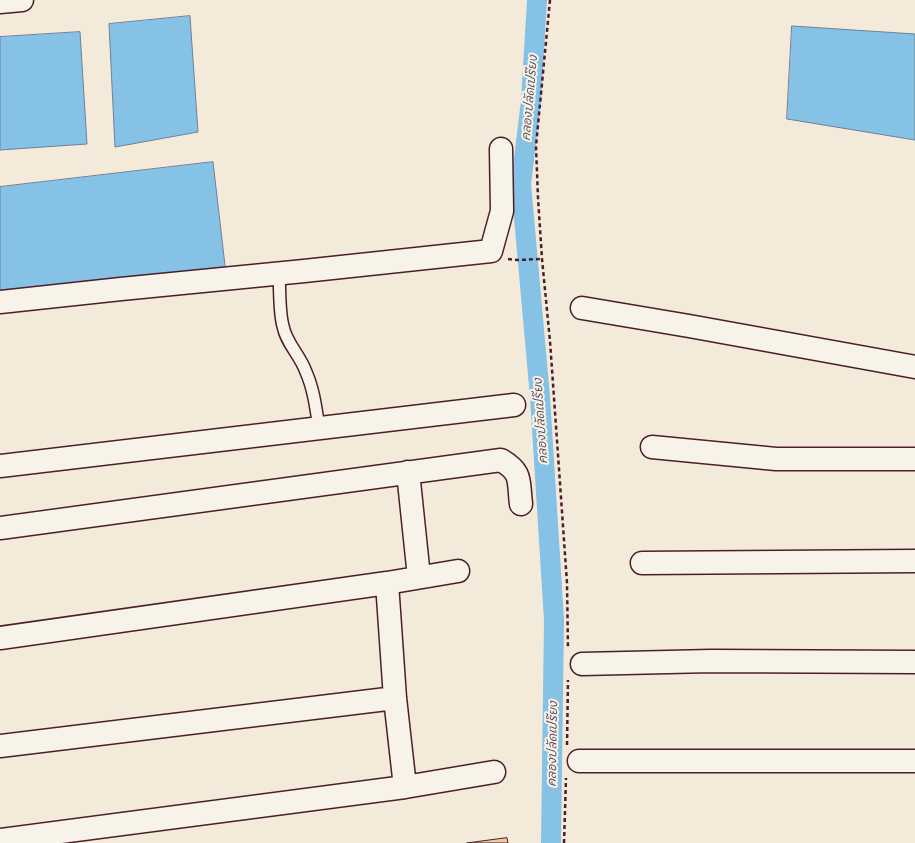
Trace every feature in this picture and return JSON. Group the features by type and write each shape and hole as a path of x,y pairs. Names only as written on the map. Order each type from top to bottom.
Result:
{"street":[{"path":"0,2 22,0"},
{"path":"0,302 121,288 279,274 491,251 502,211 501,149"},
{"path":"582,308 697,327 915,367"},
{"path":"0,466 514,405"},
{"path":"652,447 776,459 915,459"},
{"path":"0,528 501,460 510,465 518,473 520,504"},
{"path":"408,472 420,577"},
{"path":"642,563 915,561"},
{"path":"0,638 387,583 458,571"},
{"path":"387,583 395,698 405,787"},
{"path":"573,665 711,661 915,662"},
{"path":"0,746 395,698"},
{"path":"571,761 915,761"},
{"path":"0,840 405,787 494,772"}],"lane":[{"path":"279,274 282,325 289,342 306,371 312,388 319,428"}],"path":[{"path":"550,0 536,146 542,259 550,341 573,665 571,761 564,843"},
{"path":"517,260 542,259"}],"water":[{"path":"190,16 198,132 115,147 109,24"},
{"path":"792,26 915,34 915,140 787,119"},
{"path":"80,32 87,144 0,150 0,37"},
{"path":"213,162 226,274 0,301 0,187"}],"building":[{"path":"507,838 508,843 467,843"}],"waterway":[{"name":"คลองปลัดเปรียง","path":"537,0 531,101 521,184 540,397 554,620 551,843"}]}
